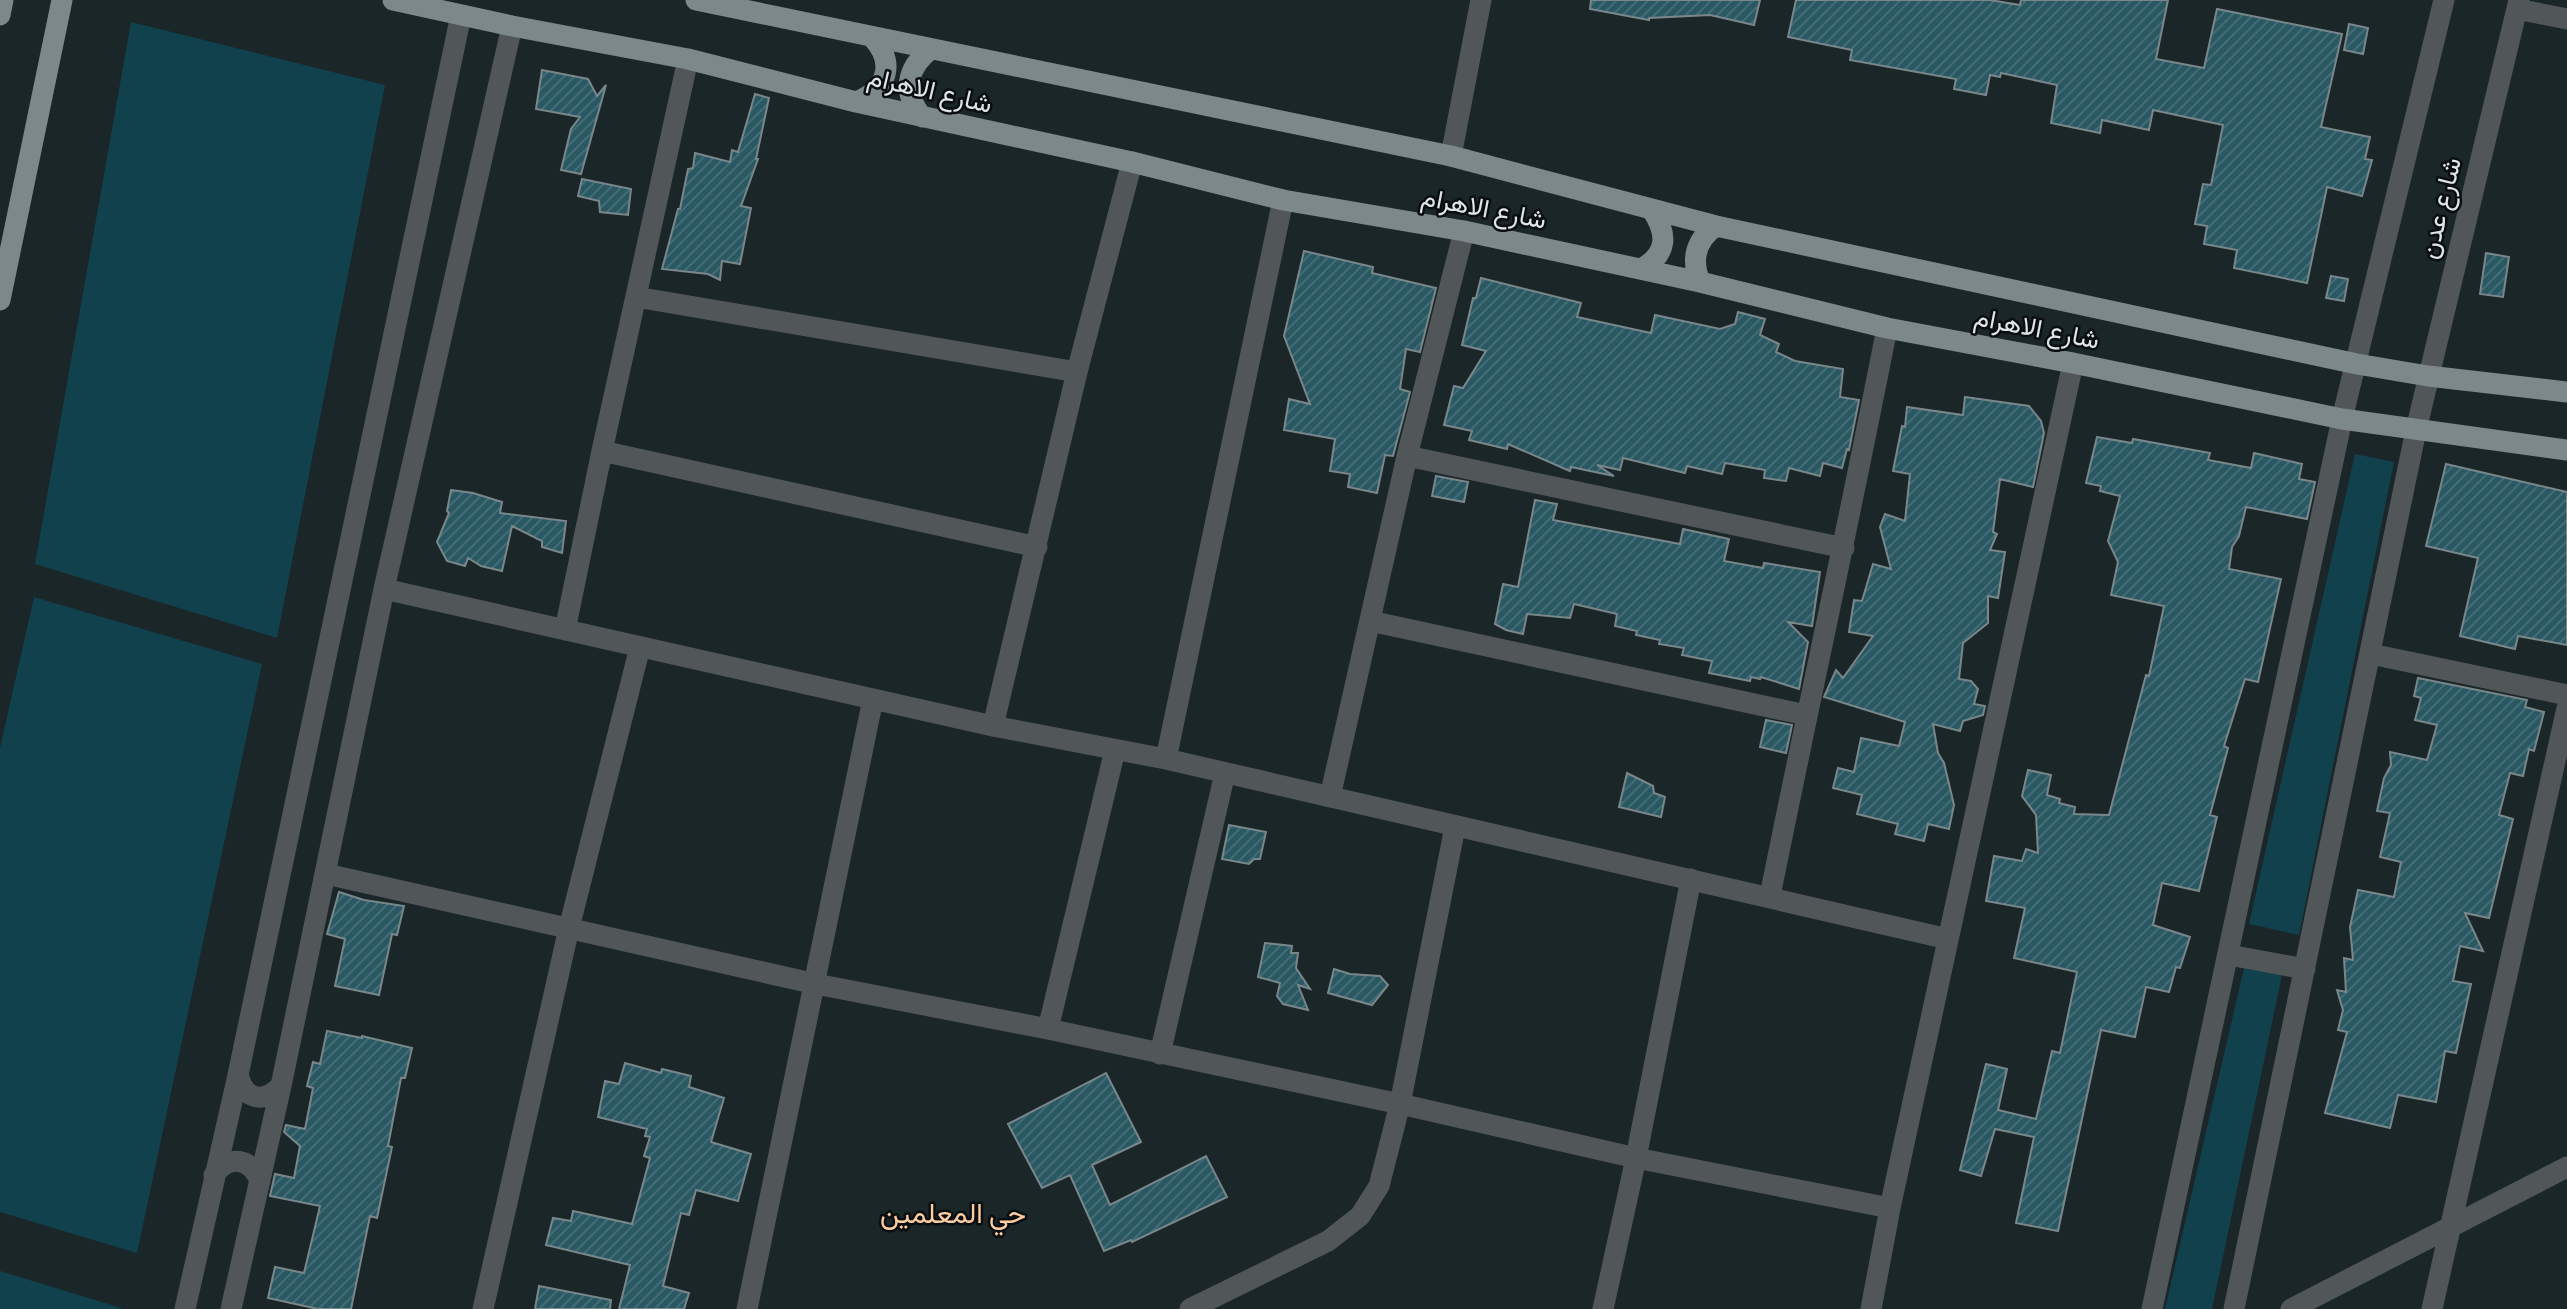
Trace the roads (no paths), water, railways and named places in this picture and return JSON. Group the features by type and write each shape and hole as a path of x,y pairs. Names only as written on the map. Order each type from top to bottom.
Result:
{"main road":[{"path":"0,15 3,0"},
{"path":"0,300 62,0"},
{"name":"شارع الاهرام","path":"393,0 512,26 688,59 856,102 1132,162 1283,200 1464,231 1700,282 1887,328 2073,363 2342,419 2567,450"},
{"name":"شارع الاهرام","path":"696,0 1451,156 1716,226 2357,364 2428,376 2567,392"},
{"path":"856,102 869,97 880,87 885,74 886,60 882,47 872,37"},
{"path":"922,117 913,107 908,81 912,68 920,57 931,49"},
{"path":"1641,269 1658,255 1663,242 1664,233 1652,210"},
{"path":"1700,282 1695,270 1697,248 1708,232 1716,226"}],"street":[{"path":"1451,156 1481,0"},
{"name":"شارع عدن","path":"2152,1309 2342,419 2444,0"},
{"path":"2518,5 2567,19"},
{"name":"شارع عدن","path":"2234,1309 2416,430 2518,5"},
{"path":"185,1309 238,1075 461,15"},
{"path":"231,1309 281,1086 384,589 512,26"},
{"path":"565,630 688,59"},
{"path":"993,726 1077,372 1132,162"},
{"path":"1166,759 1283,200"},
{"path":"1329,797 1407,456 1464,231"},
{"path":"636,297 1077,372"},
{"path":"1770,896 1806,715 1844,548 1887,328"},
{"path":"1871,1309 1890,1208 2073,363"},
{"path":"602,451 1037,547"},
{"path":"1407,456 1844,548"},
{"path":"384,589 993,726 1166,759 1948,939"},
{"path":"1370,621 1806,715"},
{"path":"482,1309 569,928 640,648"},
{"path":"2371,654 2567,695"},
{"path":"747,1309 873,699"},
{"path":"2432,1309 2567,708"},
{"path":"1048,1029 1115,750"},
{"path":"1160,1054 1225,773"},
{"path":"1191,1309 1328,1241 1360,1216 1379,1186 1400,1104 1455,827"},
{"path":"326,874 816,984 1048,1029 1400,1104 1636,1158 1890,1208"},
{"path":"1603,1309 1691,879"},
{"path":"2229,955 2305,969"},
{"path":"238,1075 241,1086 250,1094 261,1097 272,1094 281,1086"},
{"path":"214,1175 220,1166 229,1161 239,1161 249,1165 260,1181"},
{"path":"2291,1309 2567,1167"}],"district":[{"name":"حي المعلمین","path":"953,1213"}]}
